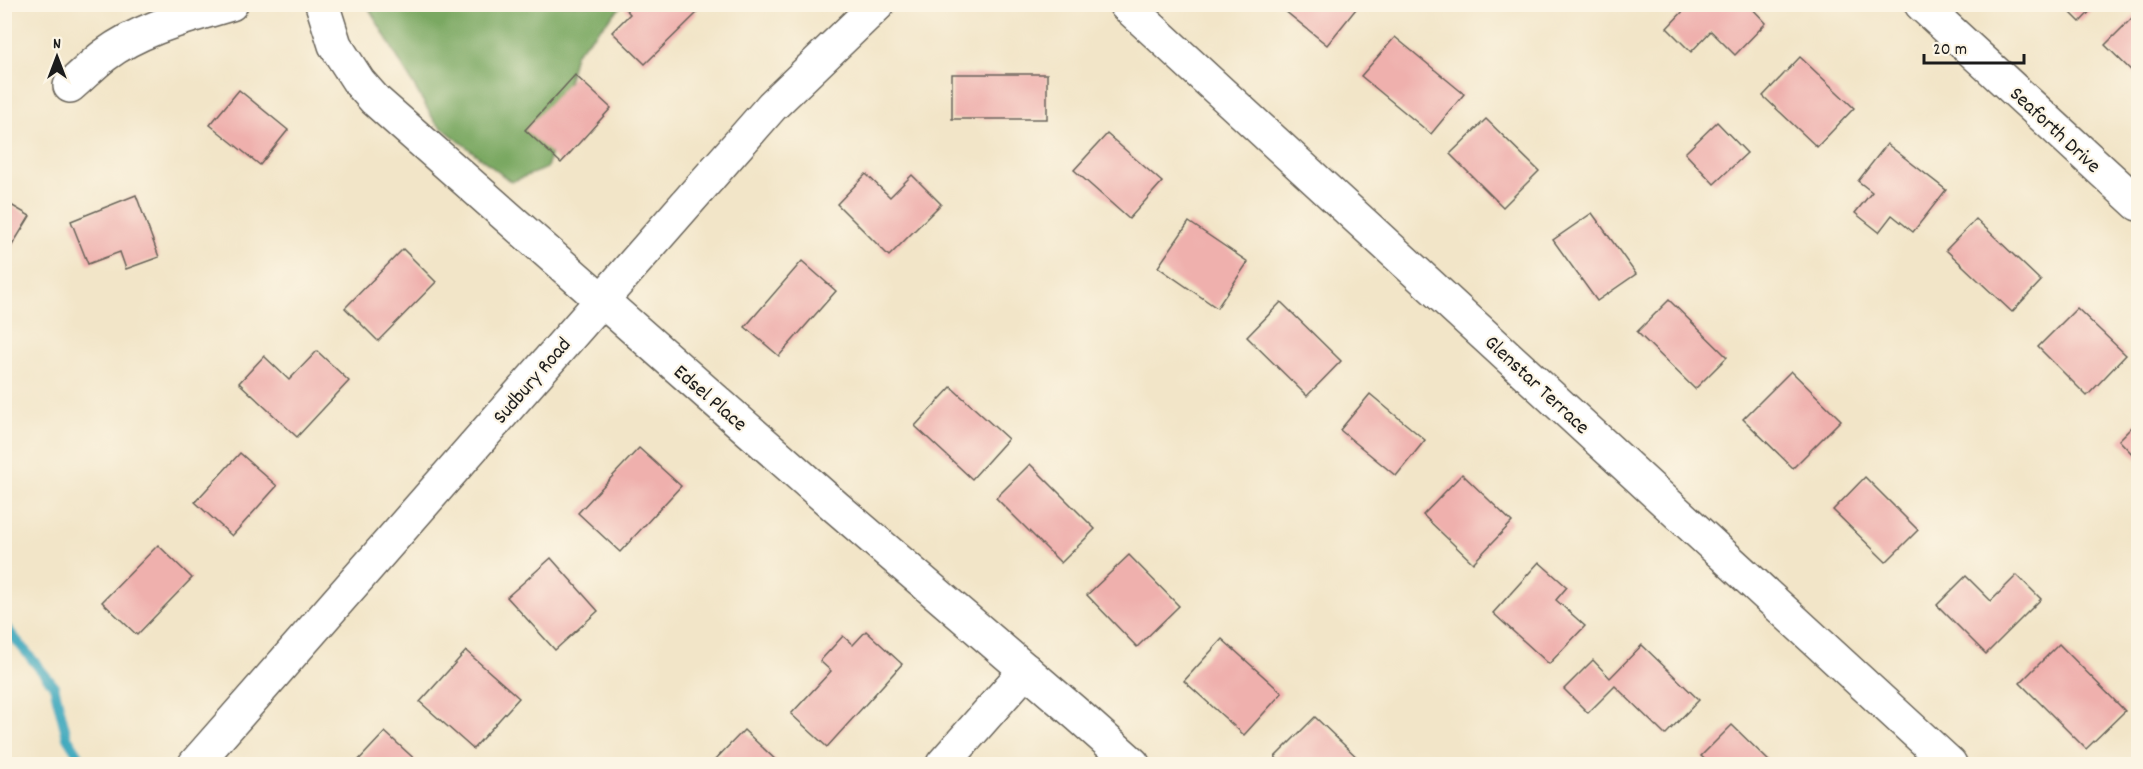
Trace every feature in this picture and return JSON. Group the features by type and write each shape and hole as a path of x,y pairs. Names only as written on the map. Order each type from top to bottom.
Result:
{"street":[{"path":"70,86 105,55 136,36 231,4"},
{"name":"Edsel Place","path":"322,4 335,45 375,100 1133,765"},
{"name":"Sudbury Road","path":"195,765 772,106 878,4"},
{"name":"Glenstar Terrace","path":"1125,4 1950,765"},
{"name":"Seaforth Drive","path":"1921,4 2139,204"},
{"path":"943,765 1026,670"}],"green space":[{"path":"367,5 623,5 575,54 547,168 511,182 435,122"}],"building":[{"path":"621,4 689,4 697,13 645,64 612,32 630,14"},
{"path":"1288,4 1360,4 1327,45 1284,10"},
{"path":"1690,4 1748,4 1766,23 1735,55 1711,31 1691,52 1667,28"},
{"path":"2062,4 2097,4 2080,22"},
{"path":"2138,14 2138,77 2105,45"},
{"path":"1395,37 1464,94 1431,134 1361,76"},
{"path":"1800,57 1854,108 1817,147 1763,96"},
{"path":"952,74 1047,74 1047,119 952,119"},
{"path":"575,75 611,108 561,163 525,130"},
{"path":"239,90 288,130 260,165 210,125"},
{"path":"1486,119 1539,171 1503,207 1450,154"},
{"path":"1717,122 1747,153 1714,184 1685,153"},
{"path":"1107,134 1162,182 1129,219 1074,170"},
{"path":"1887,144 1946,190 1913,232 1892,215 1879,232 1855,213 1872,192 1858,181"},
{"path":"866,174 890,197 912,175 941,204 889,256 837,204"},
{"path":"136,195 159,257 126,269 120,252 88,264 71,221"},
{"path":"4,201 30,216 8,252 4,250"},
{"path":"1592,213 1636,274 1597,301 1553,240"},
{"path":"1976,219 2041,281 2012,312 1946,250"},
{"path":"1189,222 1248,262 1217,308 1158,267"},
{"path":"403,249 436,282 378,341 345,308"},
{"path":"802,261 836,291 779,356 745,327"},
{"path":"1669,300 1727,357 1695,389 1637,332"},
{"path":"1281,302 1341,361 1307,396 1247,337"},
{"path":"2077,308 2126,355 2087,396 2038,347"},
{"path":"317,351 349,381 297,437 239,383 264,356 289,380"},
{"path":"1791,371 1841,420 1793,468 1743,419"},
{"path":"951,387 1008,439 972,479 915,426"},
{"path":"1370,394 1425,440 1396,476 1340,430"},
{"path":"2138,421 2138,460 2119,440"},
{"path":"639,448 681,486 620,552 578,513"},
{"path":"240,453 277,486 232,536 195,502"},
{"path":"1030,464 1095,529 1061,563 996,498"},
{"path":"1462,474 1512,522 1473,563 1423,515"},
{"path":"1865,477 1918,530 1886,562 1833,510"},
{"path":"158,545 192,578 137,635 102,602"},
{"path":"1129,555 1179,606 1137,647 1087,595"},
{"path":"551,558 598,611 555,650 507,597"},
{"path":"1539,562 1567,587 1556,600 1585,626 1549,664 1493,613"},
{"path":"2017,575 2041,599 1986,654 1937,605 1966,576 1991,601"},
{"path":"866,631 902,664 827,747 791,714 831,671 820,661 843,636 853,645"},
{"path":"1222,639 1282,693 1244,735 1184,681"},
{"path":"2059,644 2125,711 2086,749 2020,683"},
{"path":"1642,645 1699,700 1665,735 1615,686 1588,713 1564,689 1593,660 1610,678"},
{"path":"466,651 519,698 473,749 420,702"},
{"path":"1315,717 1364,764 1283,764 1275,757"},
{"path":"1732,725 1772,764 1710,764 1701,756"},
{"path":"744,730 780,764 711,764"},
{"path":"385,732 420,764 355,764"}],"waterway":[{"path":"4,625 54,686 67,737 83,762"}]}
